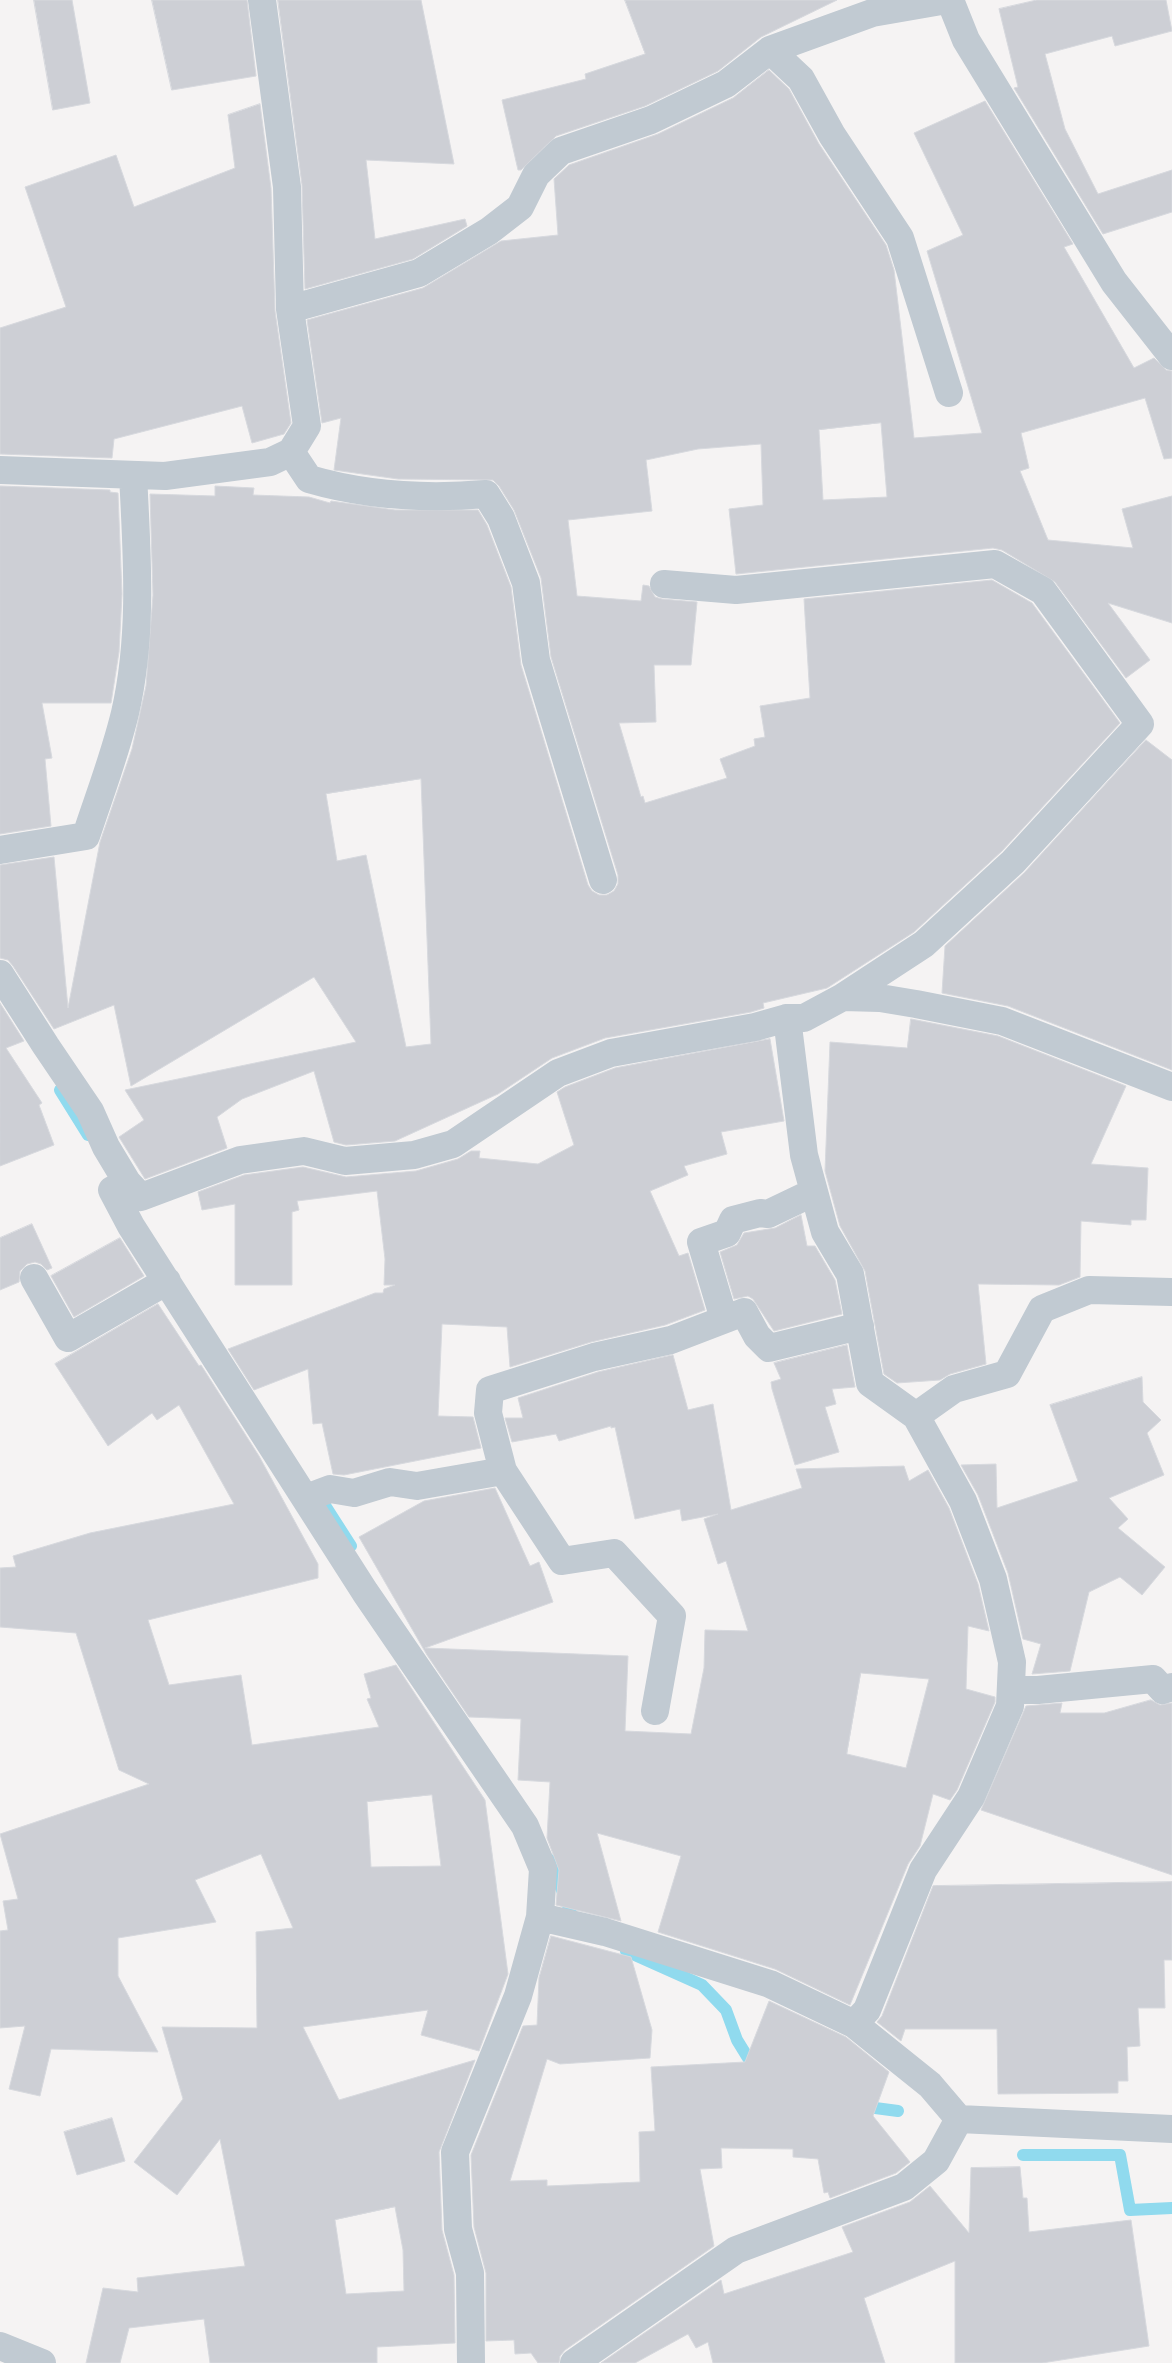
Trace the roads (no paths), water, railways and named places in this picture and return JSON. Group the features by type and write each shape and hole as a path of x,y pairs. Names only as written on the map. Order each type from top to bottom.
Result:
{"street":[{"path":"0,470 165,476 270,462 291,452 307,426 290,309 287,187 262,0"},
{"path":"290,309 418,274 489,232 520,207 536,175 561,151 651,120 726,84 770,50 872,6 948,0 966,40 1114,282 1172,356"},
{"path":"770,50 801,79 832,134 900,238 949,393"},
{"path":"291,452 309,479 342,488 413,497 486,494 501,518 526,583 536,660 603,880"},
{"path":"0,850 86,836 125,712 135,646 138,577 133,475"},
{"path":"0,974 90,1111 106,1147 127,1182 141,1198 240,1160 304,1151 345,1161 414,1155 453,1144 558,1073 611,1053 756,1027 787,1018 804,1018 843,997 924,944 1013,862 1140,724 1043,591 995,564 736,590 664,584"},
{"path":"843,997 880,998 1002,1021 1172,1087"},
{"path":"787,1018 804,1155 825,1232 850,1274 870,1382 916,1416 964,1501 993,1579 1012,1662 1010,1706 971,1797 923,1870 867,2010 854,2024"},
{"path":"127,1182 112,1190 132,1226 167,1281 314,1495 365,1592 525,1826 543,1869 540,1917 518,1996 455,2152 458,2229 470,2273 471,2363"},
{"path":"724,1320 701,1242 727,1233 733,1220 760,1213 768,1214 814,1192"},
{"path":"34,1278 68,1338 167,1281"},
{"path":"916,1416 954,1389 1007,1374 1042,1309 1089,1290 1172,1292"},
{"path":"655,1711 672,1616 614,1553 562,1561 503,1471 488,1413 490,1390 594,1357 671,1340 744,1312 758,1336 770,1348 860,1326"},
{"path":"314,1495 330,1489 354,1493 390,1482 417,1486 503,1471"},
{"path":"1011,1690 1038,1690 1153,1679 1163,1690 1172,1687"},
{"path":"540,1917 605,1932 770,1984 854,2024 930,2085 959,2119 1172,2129"},
{"path":"574,2363 736,2250 904,2186 936,2161 959,2119"},
{"path":"0,2346 42,2363"}],"waterway":[{"path":"60,1090 88,1135"},
{"path":"317,1493 351,1546"},
{"path":"550,1860 573,1918"},
{"path":"626,1951 702,1985 726,2010 737,2040 753,2066 758,2068"},
{"path":"860,2106 898,2111"},
{"path":"1023,2155 1120,2155 1130,2210 1172,2208"}]}
